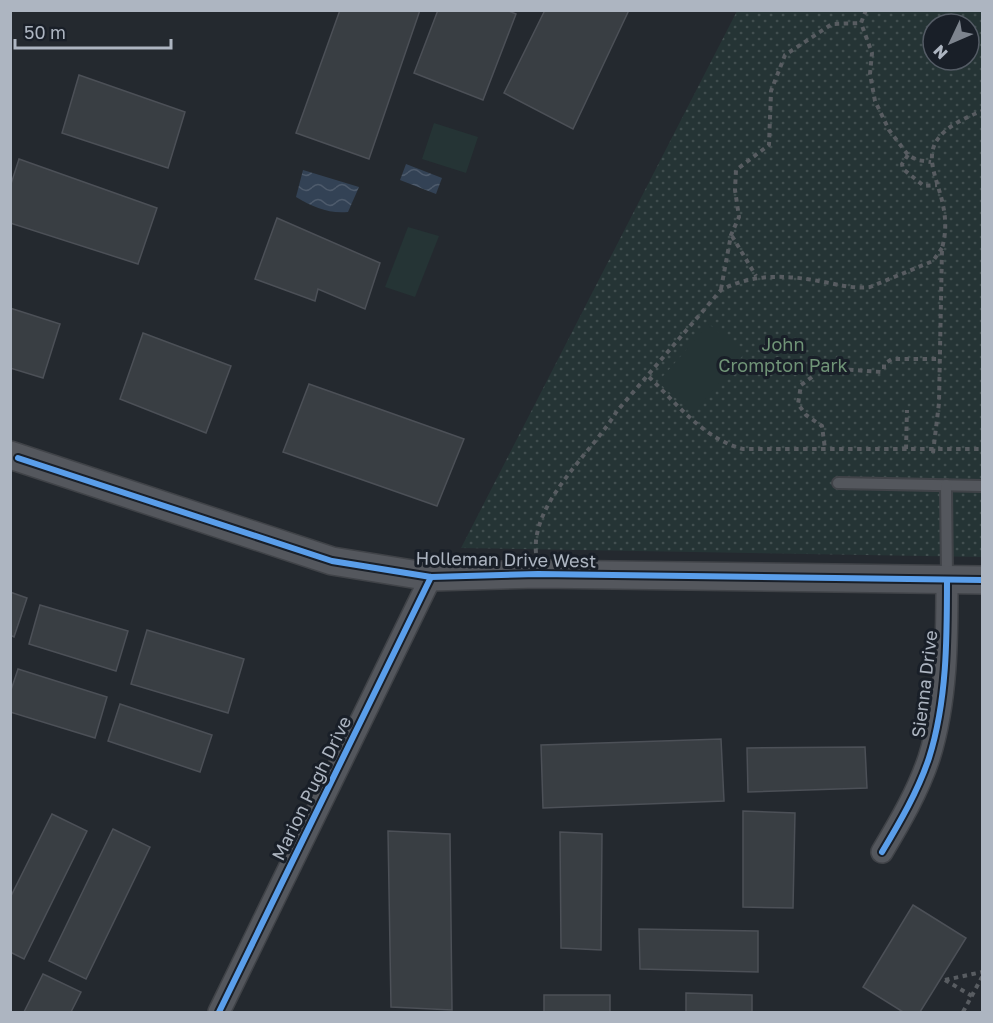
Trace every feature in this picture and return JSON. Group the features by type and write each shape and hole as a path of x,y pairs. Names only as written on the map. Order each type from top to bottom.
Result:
{"street":[{"name":"Holleman Drive West","path":"10,455 333,561 431,577 538,574 982,580"},
{"name":"Marion Pugh Drive","path":"219,1012 431,577"},
{"name":"Sienna Drive","path":"882,852 911,801 929,758 938,722 946,635 947,580"}],"lane":[{"path":"838,483 982,486"},
{"path":"946,485 947,580"}],"path":[{"path":"866,10 861,23 872,53 870,74 875,101 890,130 908,155 917,160 931,162"},
{"path":"721,290 731,235 739,217 735,190 736,170 769,145 771,91 785,56 832,24 861,23"},
{"path":"933,451 939,403 942,248 947,225 931,162 932,147 939,135 951,125 982,111"},
{"path":"908,155 902,164 903,169 924,186 938,186"},
{"path":"731,235 756,276"},
{"path":"538,574 535,548 537,526 543,512 606,430 617,411 649,377 721,290 740,280 756,276 821,281 859,289 870,287 933,261 942,248"},
{"path":"840,369 883,371 884,364 892,359 939,359"},
{"path":"649,377 709,434 730,446 743,449 933,451 982,449"},
{"path":"812,377 801,385 798,404 806,415 822,426 825,449"},
{"path":"906,449 907,410"},
{"path":"972,996 945,980 982,972"},
{"path":"963,1012 982,977"}],"green space":[{"name":"John Crompton Park","path":"737,11 982,11 982,557 461,548"},
{"path":"434,123 478,137 466,173 422,159"},
{"path":"408,227 439,236 415,297 385,287"},
{"path":"709,324 744,354 693,413 658,382"}],"water":[{"path":"406,164 442,178 436,194 400,180"},
{"path":"303,170 359,187 348,212 321,209 296,197"}],"building":[{"path":"340,10 420,10 369,159 296,133"},
{"path":"438,10 506,10 516,14 483,100 414,73"},
{"path":"545,10 629,10 573,129 504,93"},
{"path":"79,75 185,112 168,168 62,133"},
{"path":"19,159 157,208 138,264 10,223 10,187"},
{"path":"277,218 380,263 365,309 318,289 315,301 255,279"},
{"path":"10,308 60,324 43,378 10,368"},
{"path":"143,333 231,366 206,433 120,399"},
{"path":"309,384 464,439 437,506 283,452"},
{"path":"10,592 27,598 14,637 10,635"},
{"path":"40,605 128,631 116,671 29,644"},
{"path":"147,630 244,659 228,713 131,684"},
{"path":"18,669 107,697 95,738 10,712 10,693"},
{"path":"120,704 212,735 200,772 108,741"},
{"path":"721,739 724,801 543,808 541,745"},
{"path":"865,747 867,788 748,792 747,748"},
{"path":"743,811 795,813 793,908 743,907"},
{"path":"52,814 87,831 24,959 10,952 10,898"},
{"path":"113,829 150,847 86,979 49,961"},
{"path":"388,831 450,834 452,1010 391,1007"},
{"path":"560,832 602,834 601,950 561,948"},
{"path":"913,905 966,938 920,1012 903,1012 863,987"},
{"path":"639,929 758,931 758,972 640,969"},
{"path":"43,974 81,992 71,1012 24,1012"},
{"path":"686,993 752,995 752,1012 686,1012"},
{"path":"544,995 610,995 610,1012 544,1012"}],"cycle path":[{"path":"18,458 332,561 431,577 538,574 982,580"},
{"path":"219,1012 431,577"},
{"path":"882,852 920,782 935,736 945,669 947,580"}]}
